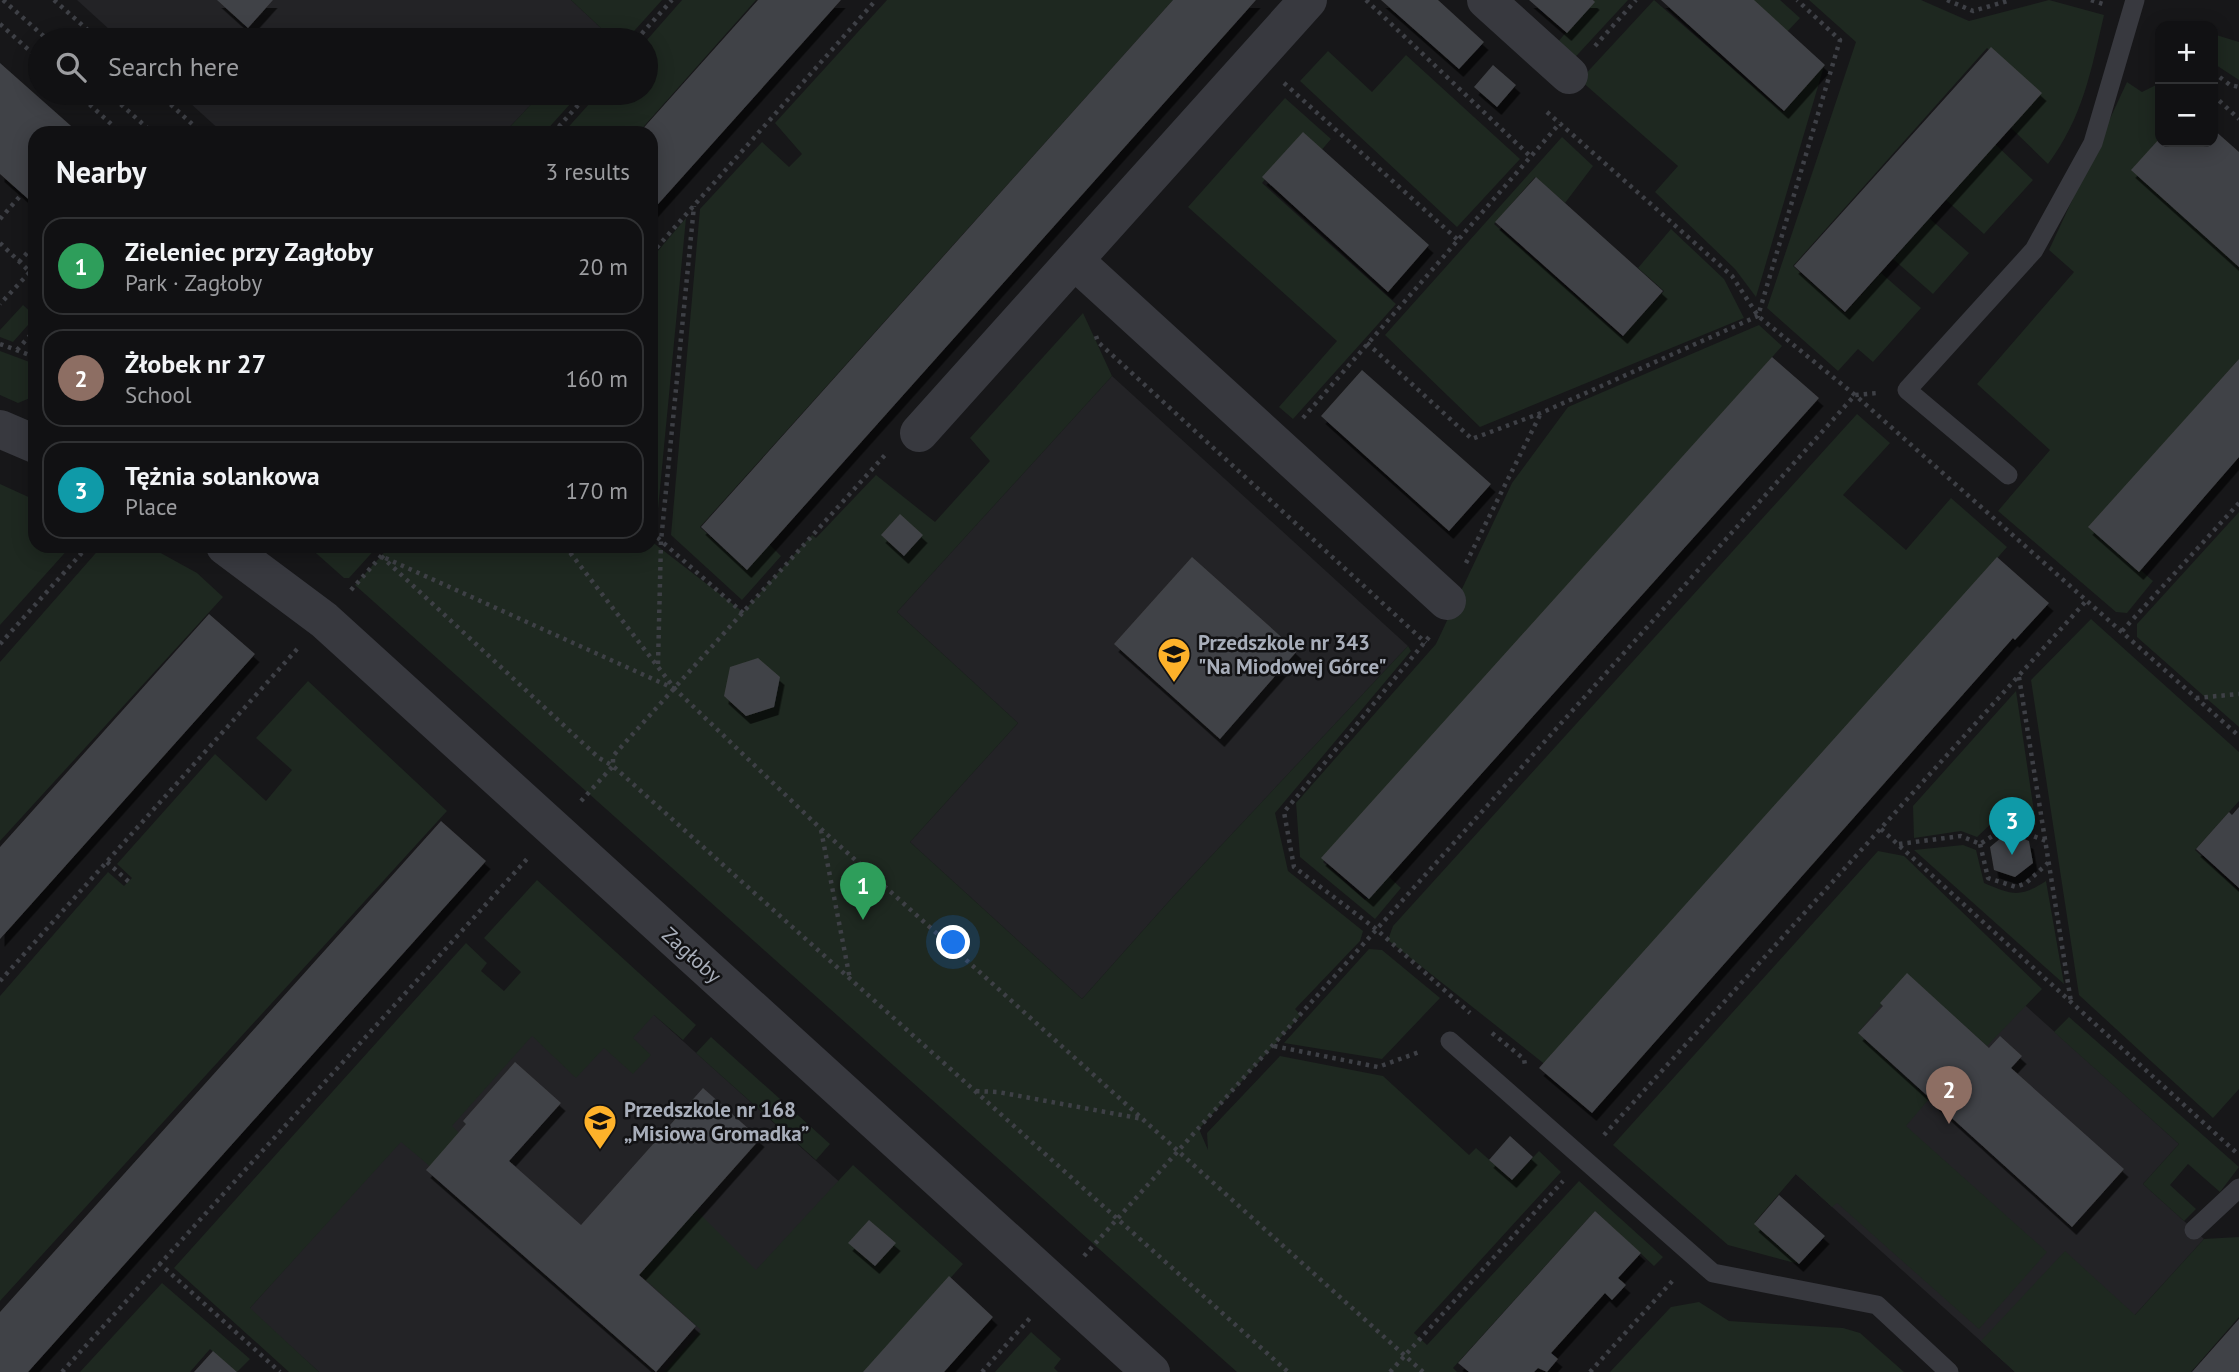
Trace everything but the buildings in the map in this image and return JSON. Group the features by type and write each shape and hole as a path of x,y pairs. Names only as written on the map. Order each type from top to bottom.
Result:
{"street":[{"path":"919,433 1308,0"},
{"path":"1486,0 1569,75"},
{"path":"1075,261 1277,449 1447,601"},
{"path":"0,429 28,441"},
{"name":"Zagłoby","path":"234,553 324,620 1151,1372"}],"lane":[{"path":"2008,475 1906,390 2034,250 2093,144 2136,0"},
{"path":"1450,1041 1713,1273 1877,1305 1949,1372"},
{"path":"2194,1230 2239,1188"}],"path":[{"path":"3,0 34,28"},
{"path":"54,0 86,28"},
{"path":"646,28 671,0"},
{"path":"658,246 876,0"},
{"path":"1366,0 1531,157"},
{"path":"1636,0 1541,106 1732,276 1758,316 1855,395 2239,736"},
{"path":"1367,343 1472,439 1541,413 1758,316 1840,40 1797,0"},
{"path":"1947,0 1973,11 2011,0"},
{"path":"0,24 28,49"},
{"path":"1256,58 1458,240"},
{"path":"2218,76 2230,85 2239,87"},
{"path":"2218,100 2239,119"},
{"path":"90,105 113,126"},
{"path":"122,105 145,126"},
{"path":"171,105 194,126"},
{"path":"559,126 578,105"},
{"path":"1277,449 1560,123"},
{"path":"0,219 22,194"},
{"path":"658,664 661,541 694,206"},
{"path":"0,243 28,268"},
{"path":"19,262 28,252"},
{"path":"0,304 28,276"},
{"path":"17,350 28,338"},
{"path":"0,344 28,354"},
{"path":"982,1372 1855,395 1906,390"},
{"path":"1475,1018 1376,929 1294,867 1284,813 1426,643 1541,413"},
{"path":"576,806 613,766 613,756 886,453"},
{"path":"2122,631 2239,503"},
{"path":"658,538 743,612"},
{"path":"0,644 82,553"},
{"path":"0,981 384,553"},
{"path":"571,553 658,664 675,690 821,829 1423,1372"},
{"path":"381,556 675,690"},
{"path":"381,556 599,758 613,766 1288,1372"},
{"path":"1390,1372 2087,600"},
{"path":"2019,676 2071,1002"},
{"path":"2196,698 2239,694"},
{"path":"1980,844 2008,826 2046,841"},
{"path":"821,829 850,979"},
{"path":"1881,829 2239,1155"},
{"path":"1898,844 1961,836 1980,844"},
{"path":"1980,844 1988,878 2016,887 2026,883 2049,862"},
{"path":"62,1372 534,852"},
{"path":"107,862 129,882"},
{"path":"1485,1026 1524,1059 1533,1114"},
{"path":"1273,1046 1378,1067 1450,1041"},
{"path":"975,1091 998,1092 1144,1119"},
{"path":"1590,1372 1695,1257"},
{"path":"159,1263 279,1372"}],"shaded area":[{"path":"77,0 571,0 601,28 108,28"},
{"path":"571,0 662,0 637,28 601,28"},
{"path":"682,0 756,0 644,126 569,126 588,105 658,105 657,28"},
{"path":"887,0 1173,0 700,527 747,570 768,543 781,556 742,600 671,535 700,209 762,142 789,167 802,154 775,123"},
{"path":"1594,0 1628,0 1567,66 1550,51"},
{"path":"1654,0 1783,112 1824,66 1756,297 1735,269 1655,192 1678,166 1580,80"},
{"path":"1749,0 1780,0 1800,18 1786,33"},
{"path":"1809,0 1921,0 1969,21 2049,0 2104,15 2078,111 2048,164 2010,127 2039,94 1987,48 1793,266 1845,313 1881,273 1921,308 1873,362 1858,349 1838,371 1767,308 1856,42"},
{"path":"2218,36 2239,42 2239,80 2218,66"},
{"path":"1328,51 1372,92 1406,55 1520,159 1457,227 1300,81"},
{"path":"2127,82 2142,92 2155,86 2155,147 2159,147 2136,173 2239,264 2239,359 2091,526 2153,581 2127,613 2116,612 1998,511 2050,450 1977,384 2074,272 2049,250"},
{"path":"1285,98 1331,139 1319,153 1302,137 1262,183 1396,304 1293,419 1279,407 1337,341 1188,207"},
{"path":"192,105 531,105 511,126 215,126"},
{"path":"531,105 569,105 550,126 511,126"},
{"path":"1562,137 1593,166 1565,203 1535,177 1494,224 1622,337 1664,291 1638,268 1671,229 1724,279 1744,318 1480,427 1385,335"},
{"path":"1995,144 2033,180 1984,234 1945,199"},
{"path":"686,218 658,509 658,251"},
{"path":"1929,218 1969,253 1933,294 1893,259"},
{"path":"23,305 28,309 28,325 13,342 0,337 0,330"},
{"path":"1083,313 1112,376 897,612 1018,723 910,842 1082,999 1171,899 1408,646 1411,651 1275,813 1288,871 1363,931 1360,941 1295,1009 1301,1015 1199,1129 1208,1150 1207,1133 1280,1056 1383,1076 1469,1155 1476,1148 1512,1180 1539,1151 1561,1172 1414,1333 1427,1345 1579,1181 1663,1257 1654,1266 1595,1211 1453,1368 1457,1372 1237,1372 355,585 384,553 658,553 658,546 743,612 812,535 816,538 876,475 935,522 990,461 970,438"},
{"path":"1759,325 1782,346 1323,862 1365,900 1387,875 1401,888 1375,919 1300,857 1296,803 1436,644 1512,483 1568,407"},
{"path":"0,351 28,361 28,399 18,403 0,395"},
{"name":"Przedszkole nr 343 \"Na Miodowej Górce\"","path":"1112,376 1408,646 1171,899 1082,999 910,842 1018,723 897,612"},
{"path":"1857,414 1890,443 1843,495 1906,550 1951,498 2007,547 1547,1066 1388,940 1393,926"},
{"path":"0,484 28,497 28,553 65,553 0,625"},
{"path":"2239,512 2239,727 2137,637 2137,624"},
{"path":"96,553 161,553 197,573 223,597 0,841 0,662"},
{"path":"316,553 372,553 349,578 344,578"},
{"path":"2091,619 2239,752 2239,801 2195,850 2239,891 2239,1089 2213,1118 2079,995 2031,680"},
{"path":"308,681 447,811 0,1301 0,996 108,872 124,886 132,878 117,864 215,754 266,801 292,770 256,738"},
{"path":"2016,691 2036,825 2019,812 1996,819 1977,837 1961,831 1914,838 1913,806"},
{"path":"1963,845 1976,850 1984,883 2016,893 2046,881 2064,984 1914,850"},
{"path":"1878,851 1904,856 2042,989 1987,1046 1907,974 1858,1033 1929,1099 1906,1126 2047,1252 1979,1329 1837,1203 1832,1207 1796,1174 1755,1222 1799,1264 1728,1245 1613,1145"},
{"path":"537,880 696,1025 683,1040 654,1015 633,1038 651,1055 633,1074 604,1048 576,1078 532,1036 452,1126 461,1135 432,1168 401,1142 250,1308 319,1372 289,1372 174,1268 466,943 487,963 481,971 504,991 521,972 484,938"},
{"path":"1905,897 2179,1144 2143,1184 2204,1239 2083,1372 2015,1372 1718,1104"},
{"path":"1369,949 1382,950 1440,998 1382,1059 1284,1043"},
{"name":"Przedszkole nr 168 „Misiowa Gromadka”","path":"654,1015 874,1213 730,1372 319,1372 249,1309 511,1018"},
{"path":"2069,1017 2239,1167 2220,1192 2188,1164 2170,1185 2196,1209 2184,1221 2143,1184 2179,1144 2054,1032"},
{"path":"711,1037 830,1144 816,1160 696,1053"},
{"path":"853,1165 963,1264 866,1372 664,1372 701,1330 638,1273 695,1209 756,1270"},
{"path":"2239,1237 2239,1317 2191,1372 2015,1372 1981,1341 2065,1251 2135,1315 2204,1239"},
{"path":"162,1283 250,1359 237,1372 210,1349 190,1372 80,1372"},
{"path":"1699,1302 1729,1321 1843,1328 1860,1333 1904,1372 1610,1372 1671,1307"},
{"path":"1031,1332 1061,1359 1054,1368 1058,1372 995,1372"}],"place":[{"name":"Przedszkole nr 343 \"Na Miodowej Górce\"","path":"1174,684"},
{"name":"Tężnia solankowa","path":"2012,855"},
{"name":"Zieleniec przy Zagłoby","path":"863,920"},
{"name":"Żłobek nr 27","path":"1949,1124"},
{"name":"Przedszkole nr 168 „Misiowa Gromadka”","path":"600,1151"}]}
